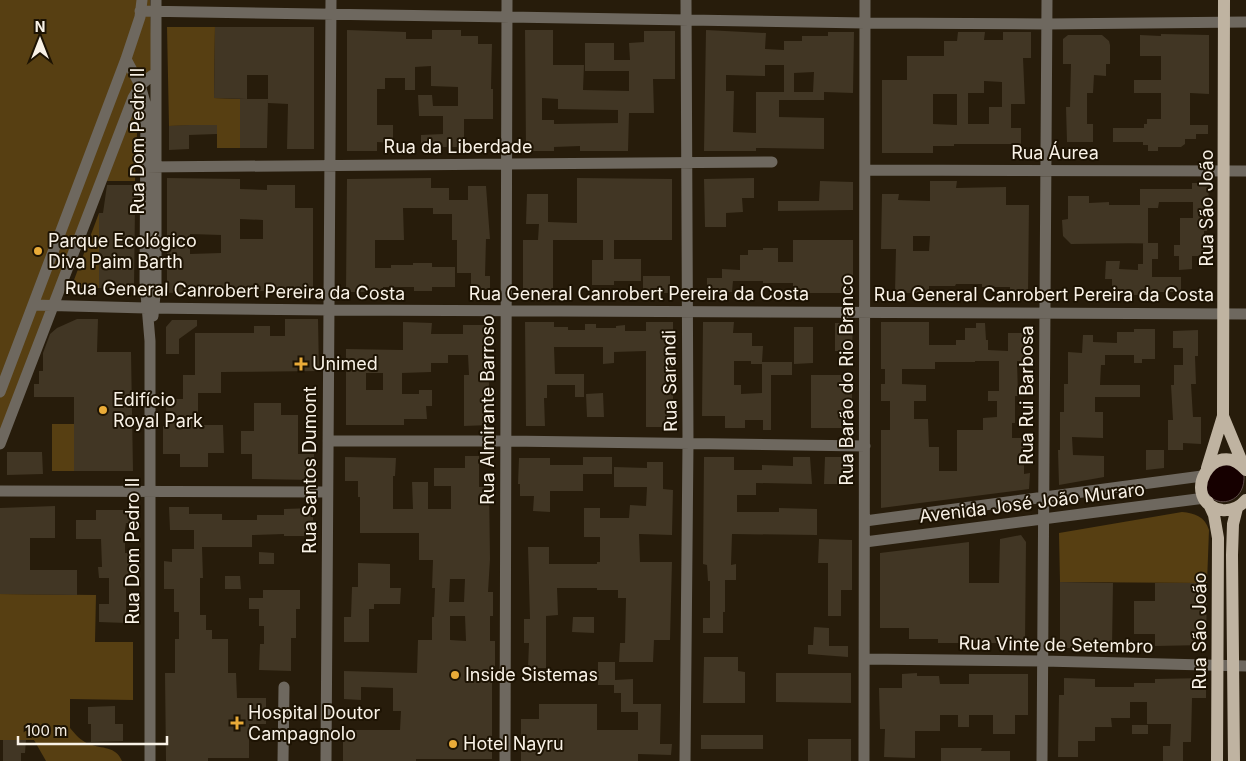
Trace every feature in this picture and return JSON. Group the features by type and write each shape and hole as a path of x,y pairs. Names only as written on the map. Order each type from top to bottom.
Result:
{"main road":[{"name":"Rua São João","path":"1217,761 1218,538 1214,515 1201,490 1223,416 1224,0"},
{"name":"Rua São João","path":"1223,416 1245,469"},
{"path":"1205,472 1213,463 1221,460 1237,462 1245,469"},
{"path":"1206,500 1222,510 1229,510 1241,504"},
{"name":"Rua São João","path":"1234,761 1234,692 1240,666 1234,642 1233,524 1241,504"},
{"path":"1217,642 1225,646 1234,642"},
{"path":"1216,692 1230,688 1234,692"}],"street":[{"name":"Rua Santos Dumont","path":"326,761 331,0"},
{"name":"Rua Almirante Barroso","path":"505,761 507,0"},
{"name":"Rua Sarandi","path":"685,761 688,443 686,0"},
{"name":"Rua Barão do Rio Branco","path":"864,761 865,0"},
{"name":"Rua Rui Barbosa","path":"1042,761 1047,0"},
{"path":"0,392 126,59 141,6 330,15 686,21 1047,24 1246,22"},
{"name":"Rua Dom Pedro II","path":"150,166 156,73 156,6"},
{"name":"Rua Dom Pedro II","path":"126,59 140,85 146,106 156,284 150,308 150,761"},
{"path":"0,444 133,98 140,85 156,73"},
{"name":"Rua da Liberdade","path":"150,166 772,162"},
{"name":"Rua Áurea","path":"865,170 1246,171"},
{"name":"Rua General Canrobert Pereira da Costa","path":"33,305 329,310 1246,314"},
{"path":"328,441 506,440 865,446"},
{"name":"Avenida José João Muraro","path":"864,521 1044,497 1205,472"},
{"path":"0,491 327,492"},
{"name":"Avenida José João Muraro","path":"864,542 1206,500"},
{"path":"891,539 887,530 890,524 920,520 943,511"},
{"name":"Rua Vinte de Setembro","path":"865,659 1240,666"},
{"path":"283,761 284,687"}],"shaded area":[{"name":"Parque Ecológico Diva Paim Barth","path":"0,0 150,0 152,67 135,108 138,108 135,181 105,181 0,435"},
{"path":"167,27 215,27 214,98 240,99 240,148 217,148 217,125 169,126"},
{"path":"99,213 99,288 71,288"},
{"path":"52,424 74,424 74,471 52,471"},
{"path":"1230,464 1244,475 1243,487 1238,495 1231,500 1224,502 1216,500 1210,496 1206,489 1206,479 1212,468"},
{"path":"1182,512 1199,516 1209,530 1207,583 1060,582 1059,533"},
{"path":"0,594 96,595 95,642 133,642 133,700 70,699 70,728 83,741 112,750 122,761 46,761 34,740 0,740"}],"building":[{"path":"215,27 314,27 314,149 287,149 288,104 268,103 268,75 247,75 247,99 214,98"},
{"path":"347,30 406,32 406,39 432,39 432,30 461,30 461,36 478,36 478,44 492,44 491,89 493,89 493,119 464,119 464,147 433,147 433,150 421,150 421,135 443,134 443,116 419,116 418,95 432,95 433,106 458,106 458,87 431,86 431,66 415,67 415,90 405,90 405,78 385,78 385,89 377,89 377,125 393,125 393,143 377,142 377,151 347,151"},
{"path":"525,30 553,30 553,65 584,65 583,90 629,91 629,71 585,71 585,43 614,43 614,60 630,60 629,43 644,42 644,31 675,31 675,79 653,79 654,113 629,113 628,151 580,151 580,146 554,147 554,151 526,151","holes":["542,98 558,99 558,109 618,110 618,123 554,124 554,120 542,120"]},
{"path":"706,30 766,33 765,49 784,50 784,41 802,41 802,36 828,36 828,32 854,32 853,93 824,92 824,100 779,100 779,117 824,118 824,149 756,148 756,151 704,151","holes":["765,65 784,65 784,92 756,92 756,133 733,132 734,91 726,91 726,75 765,76","814,72 813,92 794,92 794,73"]},
{"path":"958,32 985,32 984,40 1003,40 1003,32 1031,32 1031,58 1023,58 1025,104 1011,104 1011,128 1021,128 1021,144 954,144 954,146 933,146 933,153 882,153 882,80 907,80 907,56 944,56 944,41 957,41","holes":["984,81 1002,82 1002,107 989,107 989,124 968,124 968,93 984,93","933,94 957,94 957,125 933,124"]},
{"path":"1161,34 1209,35 1209,94 1190,93 1190,125 1208,125 1208,134 1196,134 1196,139 1185,139 1185,144 1181,147 1158,147 1158,151 1148,151 1148,145 1143,145 1143,142 1113,142 1113,128 1144,128 1144,124 1147,124 1147,119 1161,119 1161,93 1134,93 1134,80 1161,80 1161,56 1140,56 1140,35 1161,36"},
{"path":"1068,35 1102,35 1109,41 1110,45 1110,64 1106,64 1106,76 1094,75 1093,93 1087,93 1087,124 1093,124 1093,142 1067,142 1066,107 1070,107 1071,64 1063,64 1063,39"},
{"path":"240,99 268,99 267,148 240,148"},
{"path":"217,125 217,134 189,135 189,149 169,150 169,126"},
{"path":"167,178 240,179 240,189 267,190 267,185 295,185 295,208 313,208 313,291 167,293","holes":["240,219 263,220 263,239 240,239","190,234 221,235 221,253 190,254"]},
{"path":"431,178 431,188 449,188 449,200 468,200 468,186 486,186 490,239 486,239 485,276 490,276 490,289 471,289 471,273 457,273 457,240 452,240 452,214 433,214 433,208 403,208 404,240 375,240 375,268 391,268 391,265 413,265 413,263 432,263 432,267 455,267 455,287 432,287 432,291 414,291 414,287 383,287 383,292 346,292 347,179"},
{"path":"577,178 672,179 672,240 614,240 614,259 641,259 641,281 614,281 614,285 592,285 592,260 603,260 603,240 553,240 553,292 523,292 523,240 538,240 539,224 526,224 527,194 548,194 548,222 577,223"},
{"path":"754,178 754,198 742,198 743,212 726,213 726,227 705,227 704,179"},
{"path":"820,181 853,182 853,210 778,211 778,201 819,201"},
{"path":"930,181 957,181 956,188 1006,187 1006,205 1029,205 1028,294 1010,294 1010,287 982,287 982,284 929,286 929,293 895,293 896,249 881,249 882,194 899,194 898,200 930,201","holes":["913,236 930,236 929,251 913,251"]},
{"path":"1192,183 1208,183 1209,203 1207,231 1204,231 1204,256 1192,256 1192,269 1179,270 1179,256 1174,256 1174,245 1180,245 1180,218 1193,218 1193,202 1159,202 1158,208 1148,208 1148,243 1071,244 1063,236 1062,220 1068,219 1068,196 1089,196 1089,203 1109,202 1109,205 1140,205 1140,189 1192,189"},
{"path":"107,185 138,185 138,207 135,207 134,288 99,288 99,213 103,213"},
{"path":"793,240 853,240 853,293 793,293 793,283 763,283 763,281 733,281 732,292 707,291 707,278 722,278 722,269 740,270 740,255 748,255 748,250 778,248 778,262 793,262"},
{"path":"1143,243 1158,243 1158,259 1152,259 1152,277 1181,277 1181,292 1152,292 1152,295 1133,295 1133,290 1112,290 1112,279 1105,279 1106,261 1120,261 1119,269 1138,270 1138,264 1143,264"},
{"path":"643,276 670,276 670,293 643,293"},
{"path":"77,319 98,319 97,352 131,352 133,471 74,471 74,397 34,397 34,384 39,384 39,371 43,371 43,353 50,334 57,328"},
{"path":"285,319 318,319 319,371 221,372 221,393 198,393 198,425 223,425 224,453 208,453 208,467 180,467 180,454 163,454 163,426 167,426 166,405 175,405 175,399 183,399 183,375 195,375 195,333 254,333 254,326 270,326 270,336 285,336"},
{"path":"172,320 197,320 197,326 179,339 179,354 166,354 166,327"},
{"path":"403,322 432,323 431,334 463,334 463,325 492,325 492,345 488,344 490,425 464,426 464,375 469,375 468,355 448,355 448,363 431,363 431,372 402,373 402,394 419,394 419,390 432,390 432,406 426,406 427,419 404,419 404,425 346,425 346,349 403,350","holes":["366,373 383,373 383,390 366,390"]},
{"path":"525,322 554,322 554,327 568,327 568,330 585,330 585,324 596,324 596,328 616,328 616,326 625,325 625,331 646,331 646,322 673,322 673,427 646,427 646,351 614,352 614,363 603,364 603,347 554,347 555,374 584,374 584,397 575,397 575,385 547,385 547,398 544,398 545,426 526,426"},
{"path":"703,322 734,322 733,333 752,333 752,346 763,346 762,362 792,362 792,375 771,375 771,430 763,430 763,420 745,420 745,428 725,428 725,416 702,416","holes":["734,361 751,361 751,364 762,364 762,393 741,394 741,385 734,385"]},
{"path":"881,322 929,322 929,345 956,345 956,340 965,340 965,328 976,328 976,323 985,323 988,350 1008,351 1008,333 1027,333 1026,361 1017,361 1018,396 1015,396 1015,423 1012,423 1012,438 1024,438 1024,474 1030,473 1029,489 881,508 881,430 890,430 890,401 881,401 881,384 885,384 885,369 881,369","holes":["999,361 999,391 988,391 988,401 997,401 997,417 983,418 983,430 957,430 957,471 939,471 939,447 929,447 928,419 914,419 914,401 926,401 926,385 902,384 902,369 935,369 935,362"]},
{"path":"835,323 853,323 852,351 835,351"},
{"path":"794,327 813,327 813,363 794,364"},
{"path":"1134,329 1155,329 1155,359 1142,359 1142,363 1134,363 1134,355 1105,355 1105,365 1101,365 1100,385 1140,385 1140,397 1095,397 1095,412 1103,412 1103,438 1072,437 1073,455 1104,456 1104,477 1059,485 1060,412 1064,412 1064,384 1068,384 1068,352 1082,353 1083,335 1093,335 1093,342 1117,343 1117,332 1134,332"},
{"path":"1198,330 1198,356 1195,356 1196,384 1191,384 1193,417 1201,417 1201,444 1183,443 1183,450 1168,450 1168,420 1173,420 1171,385 1174,385 1174,365 1183,365 1183,348 1173,348 1173,331"},
{"path":"811,375 852,375 852,428 811,428"},
{"path":"603,393 604,417 587,417 586,394"},
{"path":"254,403 281,403 281,415 298,415 298,454 314,454 315,480 252,479 252,454 241,454 241,431 254,431"},
{"path":"1146,450 1164,450 1164,468 1146,470"},
{"path":"7,452 42,452 43,474 7,475"},
{"path":"465,456 479,456 479,487 489,487 490,559 488,592 493,592 493,616 490,616 490,641 495,641 495,670 492,670 492,759 343,761 343,730 400,730 401,711 393,711 393,688 361,687 361,700 344,699 344,671 417,673 418,640 432,640 435,588 432,588 433,560 419,560 419,533 360,533 358,481 345,481 345,457 396,458 395,476 393,476 393,509 413,509 412,482 428,482 428,509 451,509 451,486 434,486 434,468 465,468","holes":["450,579 465,579 464,602 449,602","450,616 465,616 466,641 450,640"]},
{"path":"583,457 612,457 612,474 583,474 583,491 550,491 550,512 533,511 534,496 520,496 520,484 518,484 519,458 550,458 550,465 583,465"},
{"path":"704,457 734,457 734,470 762,470 762,465 793,466 793,457 810,457 812,484 756,483 756,495 737,495 737,512 779,512 779,508 817,509 817,535 732,534 731,565 736,564 736,580 725,580 723,633 703,633 703,618 710,618 710,581 708,581 707,565 703,564"},
{"path":"825,457 852,457 852,484 824,484"},
{"path":"647,462 663,462 663,489 673,490 672,535 639,534 640,562 672,562 670,640 654,640 653,662 619,662 620,643 625,643 626,598 618,598 618,590 557,588 558,615 546,616 546,668 528,668 529,643 524,643 524,619 530,619 528,547 549,547 549,564 597,564 597,562 600,562 600,537 584,537 584,508 600,508 600,518 629,518 630,505 646,506 647,487 614,487 614,467 647,468"},
{"path":"55,506 55,538 30,538 30,570 77,570 77,595 0,594 0,508"},
{"path":"169,507 189,507 189,514 222,514 222,520 257,520 257,515 284,515 284,509 313,508 313,536 284,536 284,534 252,535 252,547 202,547 203,578 200,578 200,615 206,615 206,630 212,630 212,639 228,639 228,673 236,673 237,698 266,698 266,724 249,724 249,758 208,758 208,761 166,761 165,673 175,673 175,639 179,639 179,612 174,612 174,589 164,589 164,561 172,562 172,549 194,549 194,530 170,530"},
{"path":"96,510 130,510 130,523 126,523 125,530 125,553 132,553 133,577 126,577 126,623 99,622 99,604 109,604 109,578 99,578 98,567 102,567 101,539 76,539 76,520 96,520"},
{"path":"1021,535 1026,542 1025,643 938,643 938,639 909,639 909,628 880,628 880,553 969,542 969,583 999,583 1000,539"},
{"path":"819,539 852,540 852,590 841,590 841,616 828,616 828,563 818,563"},
{"path":"259,552 274,553 274,564 259,564"},
{"path":"358,563 390,564 390,588 401,588 400,604 374,604 374,609 369,609 369,642 344,642 344,617 351,617 352,587 358,587"},
{"path":"225,576 240,576 241,589 225,589"},
{"path":"1060,582 1113,583 1112,648 1060,648"},
{"path":"1155,583 1207,583 1206,645 1155,646 1155,634 1134,634 1134,601 1155,601"},
{"path":"263,590 300,590 300,609 296,609 296,638 291,638 291,671 259,670 260,644 264,644 264,626 259,626 259,609 249,609 249,598 263,598"},
{"path":"573,617 594,617 594,633 572,632"},
{"path":"814,627 829,628 829,646 848,646 848,657 808,654 808,645 813,645"},
{"path":"704,657 738,657 738,671 745,672 745,703 703,703"},
{"path":"598,662 615,662 615,680 633,679 633,704 661,704 660,744 672,744 671,755 638,754 638,761 521,761 521,719 539,719 539,704 597,704 597,730 638,730 638,712 621,712 621,693 614,693 614,685 598,685"},
{"path":"776,673 851,673 851,703 776,702"},
{"path":"917,673 917,676 939,676 940,684 969,684 969,674 1028,674 1028,715 1015,715 1015,734 993,734 993,715 969,715 969,727 958,727 958,715 940,715 940,731 915,731 915,758 884,757 885,729 880,729 879,688 902,688 902,674"},
{"path":"1064,678 1095,679 1095,687 1134,687 1134,683 1155,683 1155,679 1206,678 1206,698 1192,698 1191,742 1183,742 1183,761 1163,761 1163,746 1170,746 1171,724 1147,724 1147,702 1130,702 1130,718 1111,718 1112,727 1095,727 1095,741 1078,741 1078,757 1058,757 1059,695 1064,695"},
{"path":"115,706 115,724 123,724 123,741 91,742 91,724 88,724 88,707"},
{"path":"1132,725 1148,725 1148,734 1132,734"},
{"path":"701,735 763,735 763,749 701,749"},
{"path":"808,739 851,739 851,761 808,761"},
{"path":"3,740 26,740 25,753 21,753 21,761 3,761"},
{"path":"941,748 982,748 981,751 1010,751 1010,761 941,761"}],"place":[{"name":"Parque Ecológico Diva Paim Barth","path":"38,251"},
{"name":"Unimed","path":"301,364"},
{"name":"Edifício Royal Park","path":"103,410"},
{"name":"Inside Sistemas","path":"455,675"},
{"name":"Hospital Doutor Campagnolo","path":"237,723"},
{"name":"Hotel Nayru","path":"453,744"}]}
